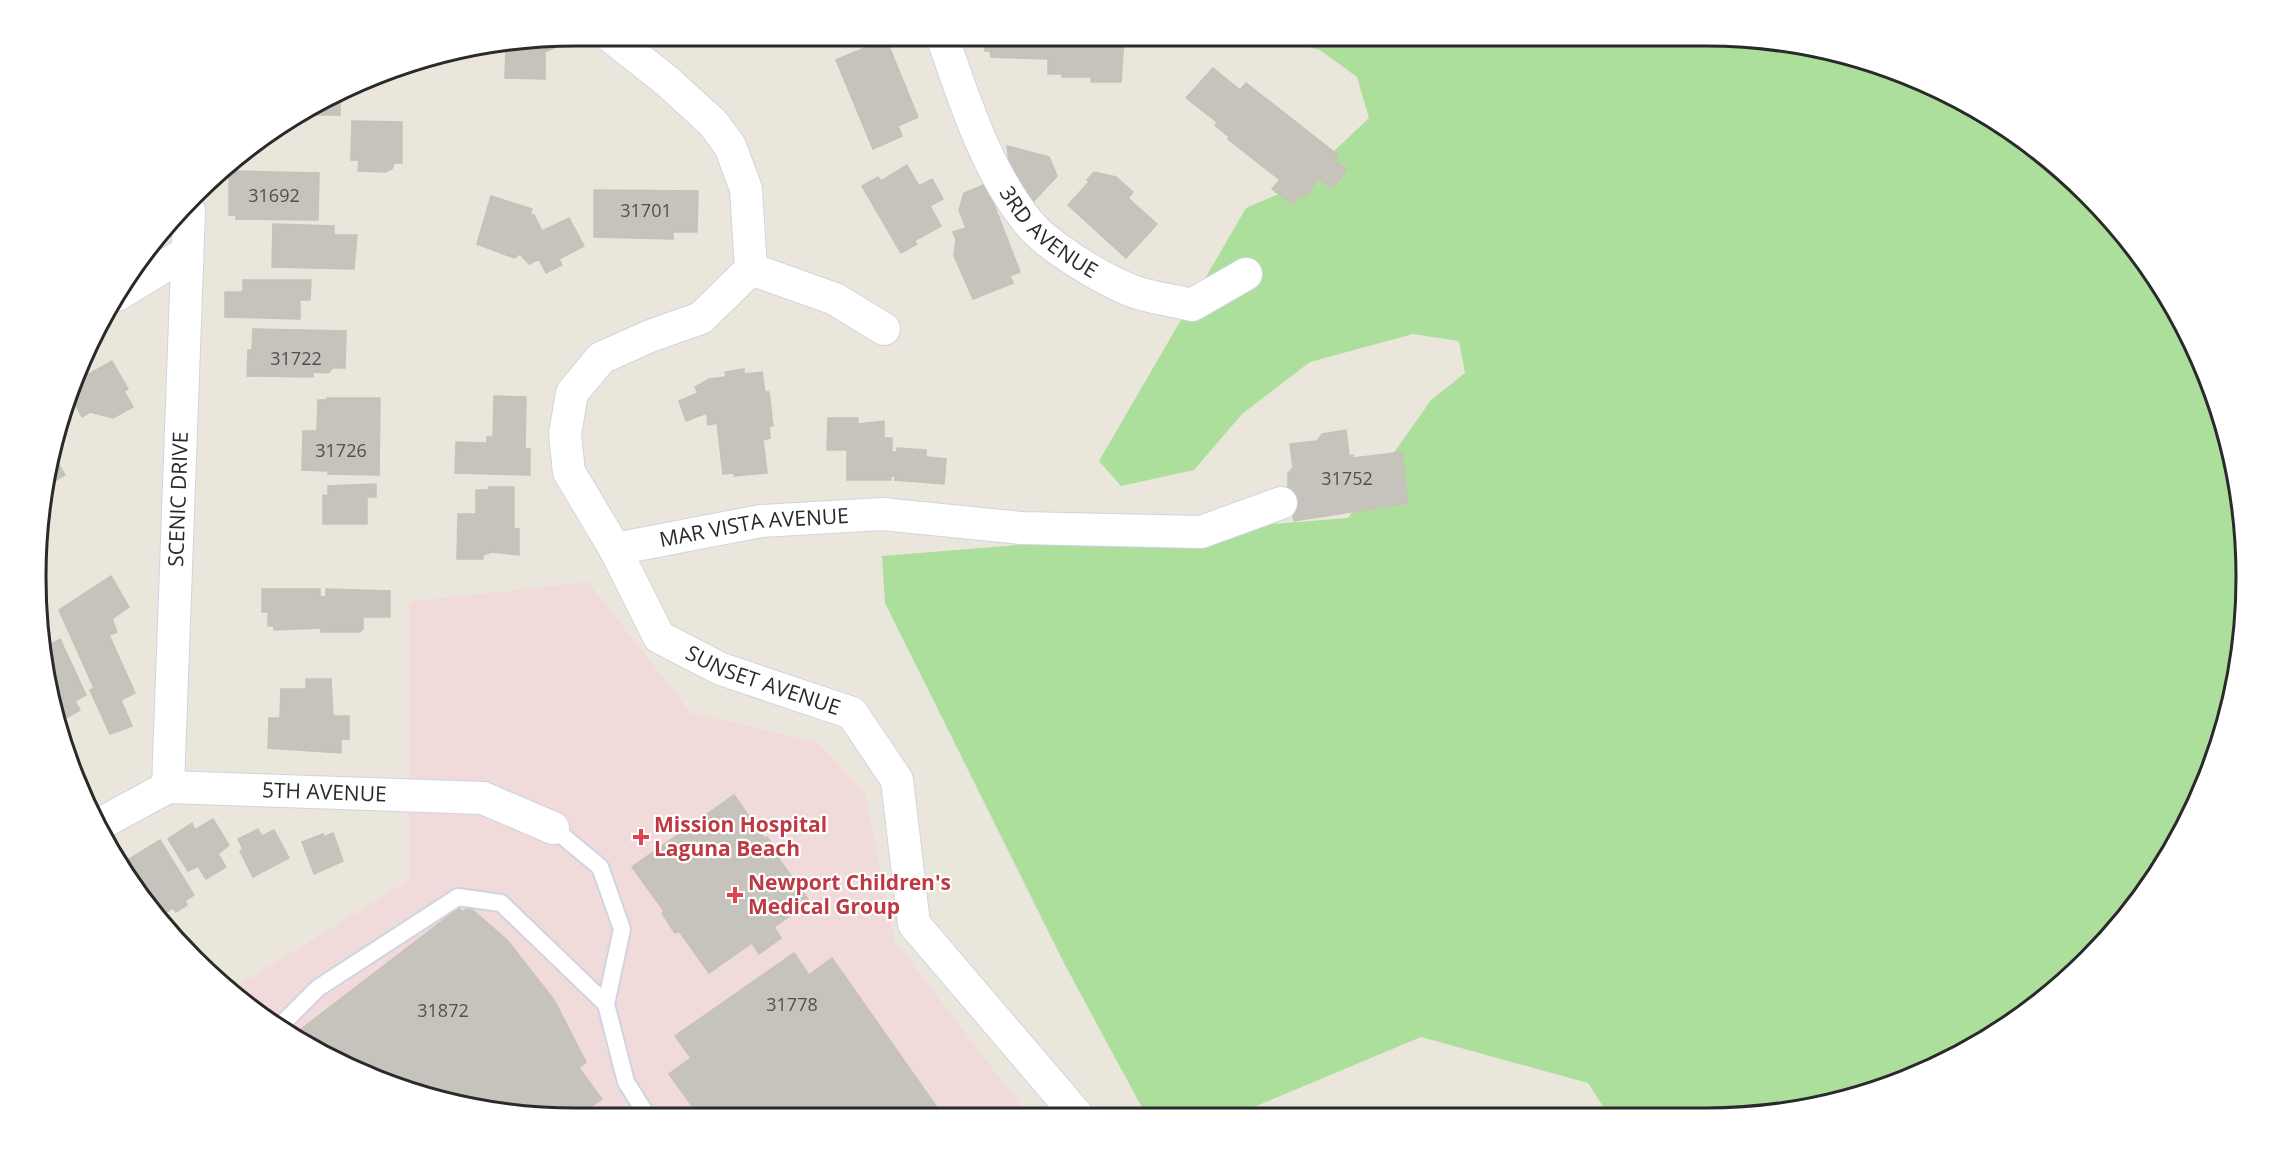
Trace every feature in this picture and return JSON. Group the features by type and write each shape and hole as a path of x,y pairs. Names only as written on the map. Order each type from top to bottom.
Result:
{"street":[{"path":"615,549 569,472 565,434 572,393 602,358 650,336 701,318 751,269 746,189 730,146 713,123 667,81 623,46"},
{"name":"3RD AVENUE","path":"946,46 981,138 1006,192 1029,224 1066,255 1130,290 1192,305 1246,274"},
{"name":"SCENIC DRIVE","path":"168,787 189,216"},
{"path":"135,284 186,253"},
{"path":"751,269 835,299 884,329"},
{"name":"MAR VISTA AVENUE","path":"615,549 760,521 882,514 1021,528 1201,532 1281,503"},
{"name":"SUNSET AVENUE","path":"615,549 659,637 721,669 852,713 897,780 914,924 1071,1108"},
{"path":"106,821 168,787"},
{"name":"5TH AVENUE","path":"168,787 483,798 553,828"}],"lane":[{"path":"553,828 600,867 622,928 606,1004 626,1082 642,1108"},
{"path":"285,1020 318,988 458,897 501,903 606,1004"}],"shaded area":[{"name":"Mission Hospital Laguna Beach","path":"588,582 691,713 817,742 865,793 895,941 1023,1108 577,1108 508,1103 440,1089 374,1067 342,1053 282,1018 238,985 409,880 409,602"}],"green space":[{"path":"1304,46 1705,46 1774,51 1842,65 1876,75 1940,101 2000,136 2055,178 2104,227 2126,254 2146,282 2181,342 2207,406 2217,440 2231,508 2234,542 2236,577 2231,646 2217,714 2207,748 2181,812 2164,842 2146,872 2104,927 2055,976 2028,998 1970,1036 1908,1067 1842,1089 1774,1103 1705,1108 1604,1108 1588,1083 1421,1037 1252,1108 1142,1108 1065,965 885,603 882,556 1348,518 1431,400 1465,373 1459,341 1413,334 1310,362 1242,414 1194,470 1121,486 1099,461 1246,208 1297,186 1369,118 1357,77 1320,50"}],"building":[{"path":"869,46 889,46 918,117 898,126 902,136 873,149 836,60"},
{"path":"985,46 1123,46 1121,82 1091,82 1091,77 1062,77 1062,74 1048,74 1048,59 991,57 990,51 985,51"},
{"path":"556,47 545,52 545,79 505,78 506,51"},
{"path":"1213,68 1240,90 1246,83 1338,155 1334,160 1347,170 1332,189 1319,178 1304,198 1300,195 1293,205 1272,189 1280,180 1228,139 1229,137 1215,125 1217,122 1186,98"},
{"path":"340,102 340,115 317,115"},
{"path":"352,121 402,122 402,163 394,163 392,169 385,172 358,171 359,160 351,160"},
{"path":"1007,146 1049,157 1057,176 1031,204 1011,177"},
{"path":"907,165 919,186 932,179 943,199 930,206 941,226 914,241 917,244 901,253 862,186 878,177 881,181"},
{"path":"236,171 319,173 318,220 236,219 236,215 229,215 229,176 233,176"},
{"path":"1094,172 1116,177 1133,192 1128,198 1157,224 1126,258 1068,205 1089,182 1087,180"},
{"path":"986,184 1020,272 1010,276 1013,283 973,299 954,256 956,240 953,232 966,228 959,210 964,193"},
{"path":"594,190 698,191 697,232 673,232 673,239 594,237"},
{"path":"491,196 532,209 530,214 534,215 542,231 569,218 584,246 559,259 562,265 546,273 539,259 529,264 520,254 514,258 477,244"},
{"path":"273,224 334,226 334,235 357,235 354,269 272,267"},
{"path":"243,280 311,280 310,300 300,300 300,319 225,317 225,292 243,292"},
{"path":"253,329 346,331 345,368 333,368 328,373 313,372 313,377 247,376 248,350 252,350"},
{"path":"112,361 128,389 124,391 133,407 113,418 90,412 82,417 75,405 86,375"},
{"path":"744,369 744,374 762,372 765,392 769,392 773,426 769,426 770,438 763,440 767,473 734,476 734,473 723,474 717,423 708,425 707,413 686,421 679,401 698,393 695,387 709,379 726,377 725,372"},
{"path":"494,396 526,397 525,449 530,449 530,475 455,473 456,442 487,443 487,437 493,437"},
{"path":"327,398 380,398 379,475 328,474 328,471 302,470 303,431 317,431 318,400 327,400"},
{"path":"828,418 858,418 858,424 884,421 884,438 892,438 892,452 897,452 897,448 926,450 926,457 946,459 944,484 895,480 895,476 891,476 891,480 847,480 847,450 827,450"},
{"path":"1346,430 1349,456 1353,455 1353,458 1402,452 1408,503 1294,521 1288,493 1288,473 1293,468 1290,444 1317,441 1322,434"},
{"path":"59,465 65,475 56,480"},
{"path":"376,484 376,497 367,497 367,524 323,524 323,495 328,496 328,486"},
{"path":"489,487 514,487 514,529 519,529 519,555 492,552 483,555 483,559 457,559 458,514 476,514 476,490 489,490"},
{"path":"111,576 129,607 112,619 117,632 109,635 135,693 121,700 132,726 110,734 90,690 94,688 59,610"},
{"path":"262,589 320,589 320,597 326,597 326,589 390,591 390,617 363,617 363,629 360,632 321,632 321,628 274,630 274,626 268,626 268,612 262,612"},
{"path":"60,639 86,695 75,701 80,710 66,718 57,680 51,644"},
{"path":"306,679 331,679 333,716 349,716 349,739 341,739 341,753 268,748 269,718 280,718 281,689 306,689"},
{"path":"734,795 765,839 767,837 782,857 779,859 810,902 774,927 781,938 759,954 752,943 709,973 679,931 675,933 662,913 664,911 632,867"},
{"path":"213,819 229,845 218,854 226,867 206,879 198,866 188,871 168,839 192,823 195,830"},
{"path":"258,829 262,836 274,830 289,858 253,877 240,851 243,849 238,839"},
{"path":"333,833 343,861 314,874 302,842 323,834 324,837"},
{"path":"160,840 194,895 185,901 187,905 176,912 173,908 166,912 128,859"},
{"path":"469,907 507,940 554,1000 586,1062 579,1068 602,1099 589,1108 577,1108 508,1103 474,1097 406,1079 374,1067 342,1053 301,1029 459,908 462,912"},
{"path":"794,953 809,975 832,958 937,1108 693,1108 669,1074 691,1058 675,1036"}],"place":[{"name":"Mission Hospital Laguna Beach","path":"641,837"},
{"name":"Newport Children's Medical Group","path":"735,895"}]}
